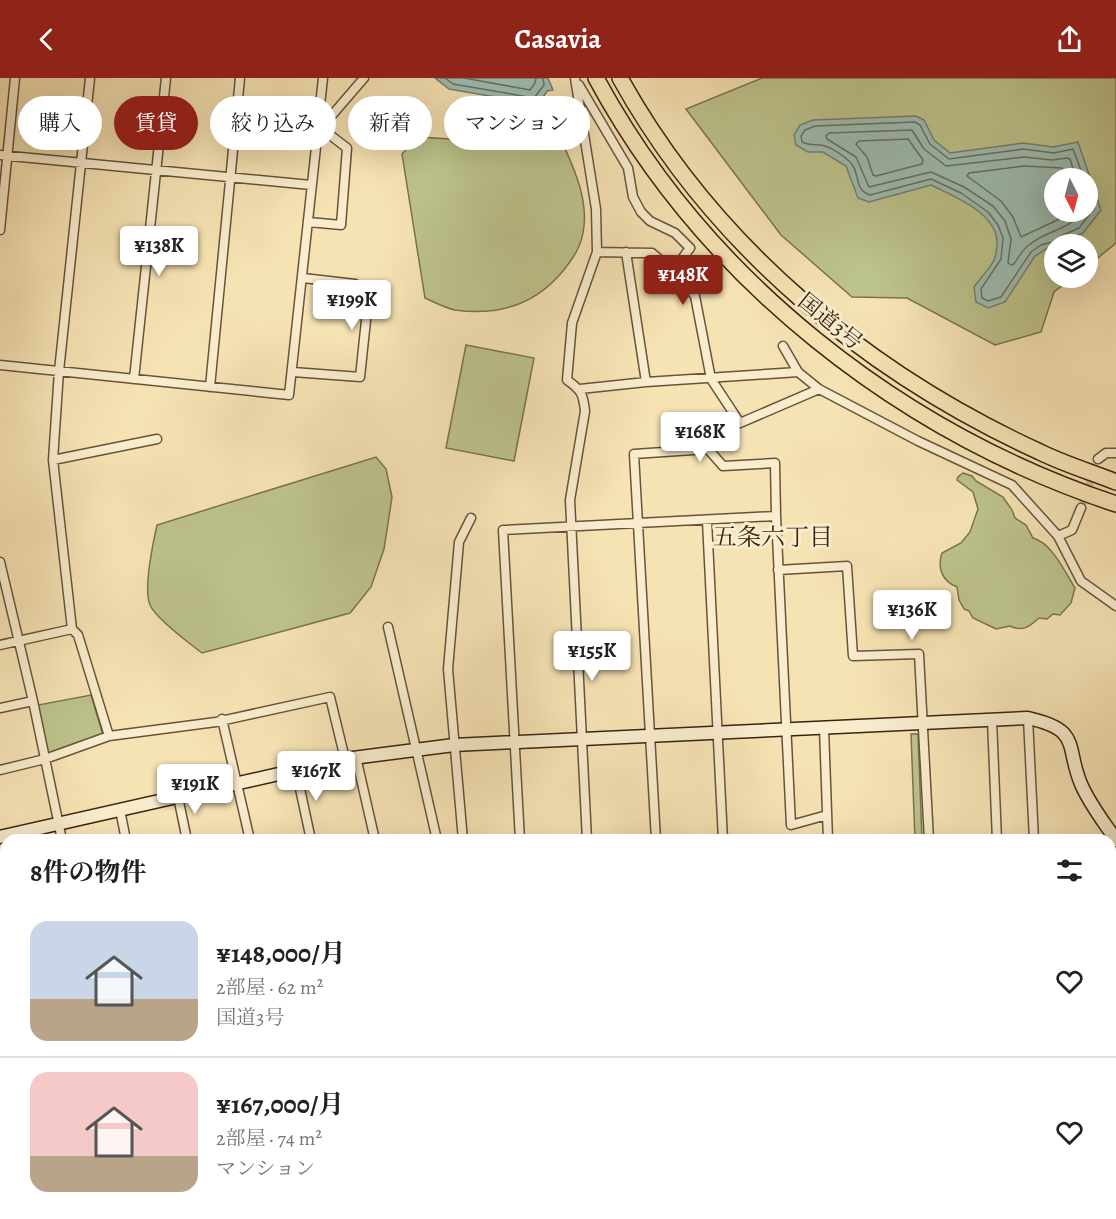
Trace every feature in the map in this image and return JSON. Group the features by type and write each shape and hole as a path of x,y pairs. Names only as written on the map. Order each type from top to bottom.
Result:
{"highway":[{"name":"国道3号","path":"596,78 609,102 654,169 700,227 784,313 829,351 906,405 964,439 1027,469 1116,504"},
{"name":"国道3号","path":"621,78 671,158 752,254 842,335 918,388 977,422 1041,453 1116,482"}],"street":[{"path":"0,230 4,155 15,78"},
{"path":"90,78 59,371 53,460 72,629 78,634 109,736"},
{"path":"134,379 166,78"},
{"path":"210,387 240,78"},
{"path":"321,96 323,78"},
{"path":"336,111 364,78"},
{"path":"576,79 596,209 597,252 572,323 567,380 580,389 584,396 585,411 570,500 587,834"},
{"path":"576,79 628,168 633,197 641,212 650,221 675,233 690,248 673,271"},
{"path":"309,222 341,225 347,148 336,140"},
{"path":"0,365 289,395 315,150"},
{"path":"4,155 157,172 311,185"},
{"path":"597,252 652,252 695,296 711,379 740,423 819,389"},
{"path":"626,252 646,382"},
{"path":"293,372 360,377 369,292 355,284 303,278"},
{"path":"783,346 798,372 819,389 918,441 1012,485 1058,536 1081,581 1116,606"},
{"path":"580,389 646,382 798,372"},
{"path":"53,460 157,439"},
{"path":"656,834 634,454 708,450 723,466 775,463 791,825 827,815"},
{"path":"1098,459 1106,453 1116,453"},
{"path":"1058,536 1072,530 1081,508"},
{"path":"520,834 503,530 776,516"},
{"path":"462,834 448,669 459,542 471,518"},
{"path":"707,521 723,834"},
{"path":"0,562 2,583 33,701 60,834"},
{"path":"778,570 847,566 853,656 919,654 929,834"},
{"path":"387,627 436,834"},
{"path":"0,645 72,629"},
{"path":"0,770 45,759 109,736 216,722 330,697 373,834"},
{"path":"0,708 33,701"},
{"path":"1028,718 1034,834"},
{"path":"13,834 351,758 416,749 454,745 1028,718 1045,723 1066,736 1073,750 1080,783 1112,834"},
{"path":"222,719 249,834"},
{"path":"992,720 998,834"},
{"path":"824,728 828,834"},
{"path":"296,770 310,834"},
{"path":"177,796 186,834"},
{"path":"120,810 125,834"}],"green space":[{"path":"762,78 1116,78 1116,243 1098,258 1098,234 1044,234 1044,288 1059,288 1054,292 1041,332 995,345 907,298 852,297 781,235 686,109"},
{"path":"432,138 444,139 444,150 566,150 576,175 584,205 584,226 577,251 552,283 515,306 486,311 455,310 425,298 402,154 406,150 432,150"},
{"path":"466,345 534,358 514,461 446,448"},
{"path":"376,457 386,469 392,497 384,549 371,587 350,613 202,653 153,611 148,597 149,565 157,525"},
{"path":"963,473 972,476 976,481 1003,497 1015,518 1026,525 1033,538 1046,546 1057,559 1075,588 1071,603 1060,615 1053,614 1047,619 1039,618 1029,626 1022,628 1010,626 996,629 973,618 969,611 964,609 959,600 957,587 944,578 940,564 942,553 961,543 970,532 978,509 973,492 957,480"},
{"path":"91,695 103,735 51,753 46,751 38,705"},
{"path":"911,734 918,734 922,834 915,834"}],"water":[{"path":"435,78 548,78 553,90 547,91 544,96 489,96 449,89"},
{"path":"916,116 924,120 934,140 950,153 1023,143 1053,147 1078,142 1087,168 1044,168 1044,222 1092,222 1080,234 1044,234 1044,250 1035,256 1005,302 988,308 976,302 974,287 992,264 997,246 996,235 984,216 963,201 931,185 869,202 858,198 846,166 823,152 808,152 796,145 794,135 800,125 813,120"}],"tunnel":[{"path":"1081,508 1098,459"}],"district":[{"name":"五条六丁目","path":"773,537"}]}
